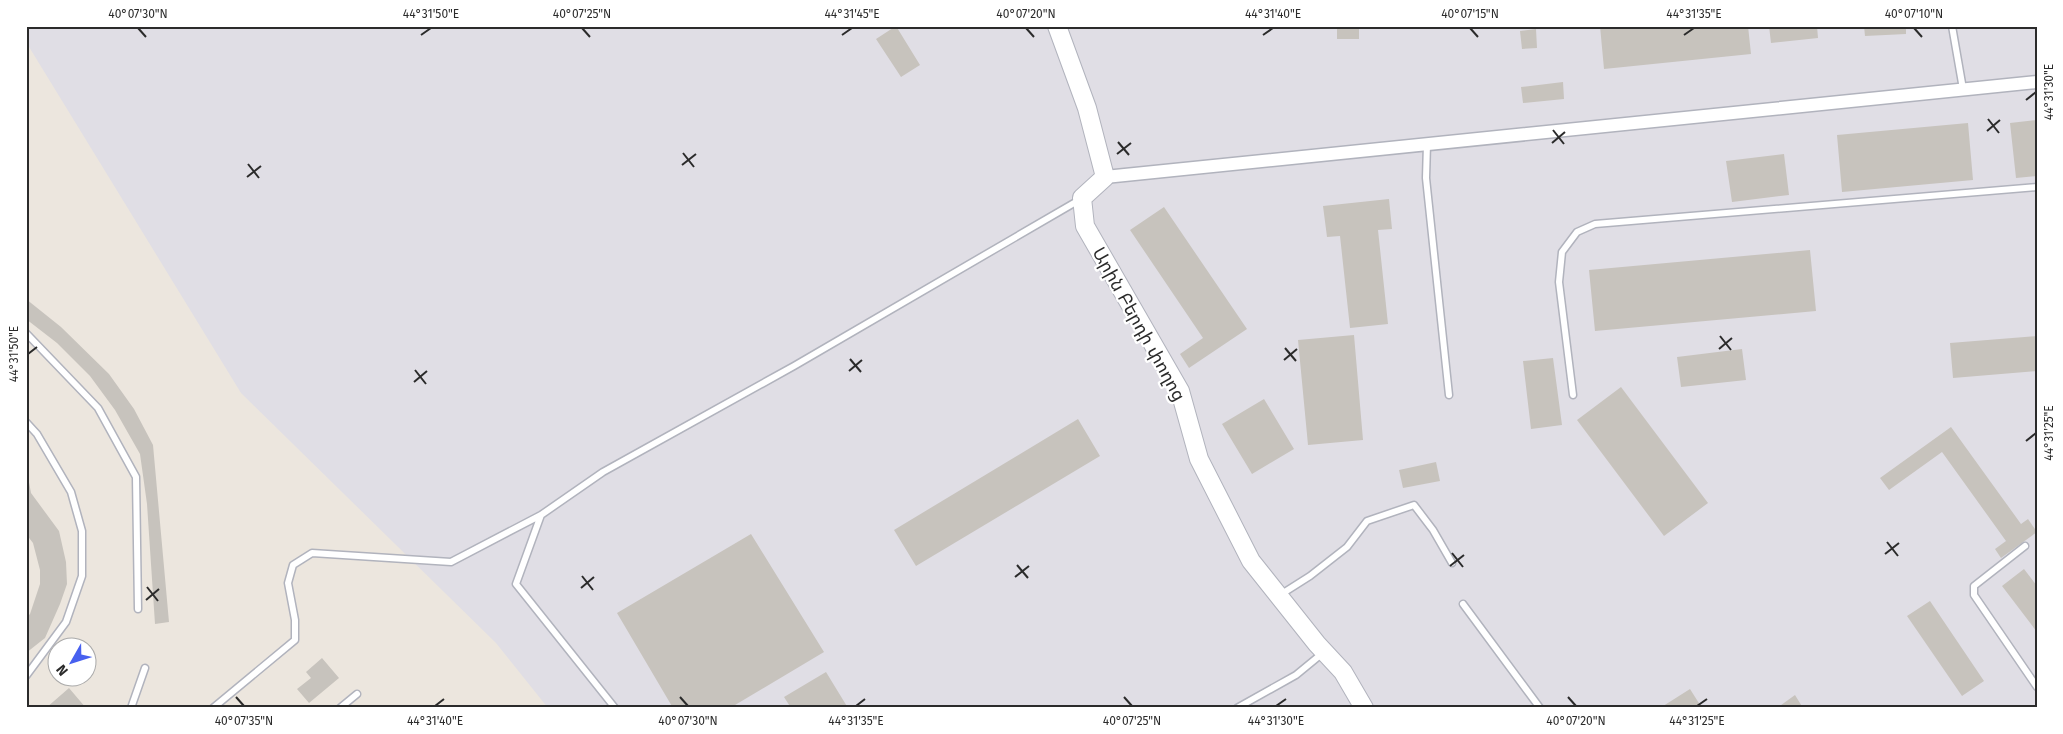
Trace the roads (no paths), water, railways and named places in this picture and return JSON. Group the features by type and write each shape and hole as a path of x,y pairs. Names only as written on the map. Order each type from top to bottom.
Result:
{"street":[{"path":"1057,26 1087,108 1105,177"},
{"path":"1082,198 1105,177 2037,82"},
{"name":"Արին Բերդի փողոց","path":"1082,198 1085,226 1180,391 1198,459 1251,561 1324,652 1344,672 1364,708"}],"lane":[{"path":"1952,26 1963,89"},
{"path":"1427,144 1426,178 1449,395"},
{"path":"1573,395 1559,282 1562,252 1577,232 1596,224 2037,187"},
{"path":"213,708 295,640 295,620 288,583 293,565 312,553 451,562 541,515 603,472 794,366 1082,198"},
{"path":"26,333 98,408 136,477 138,609"},
{"path":"26,422 37,434 71,492 82,531 82,576 66,622 26,676"},
{"path":"1279,595 1310,576 1348,547 1367,521 1414,505 1433,530 1452,563"},
{"path":"541,515 516,584 615,708"},
{"path":"2025,546 1974,586 1974,595 2037,687"},
{"path":"1463,604 1540,708"},
{"path":"1237,708 1296,675 1324,652"},
{"path":"131,708 145,668"},
{"path":"340,708 357,694"}]}
